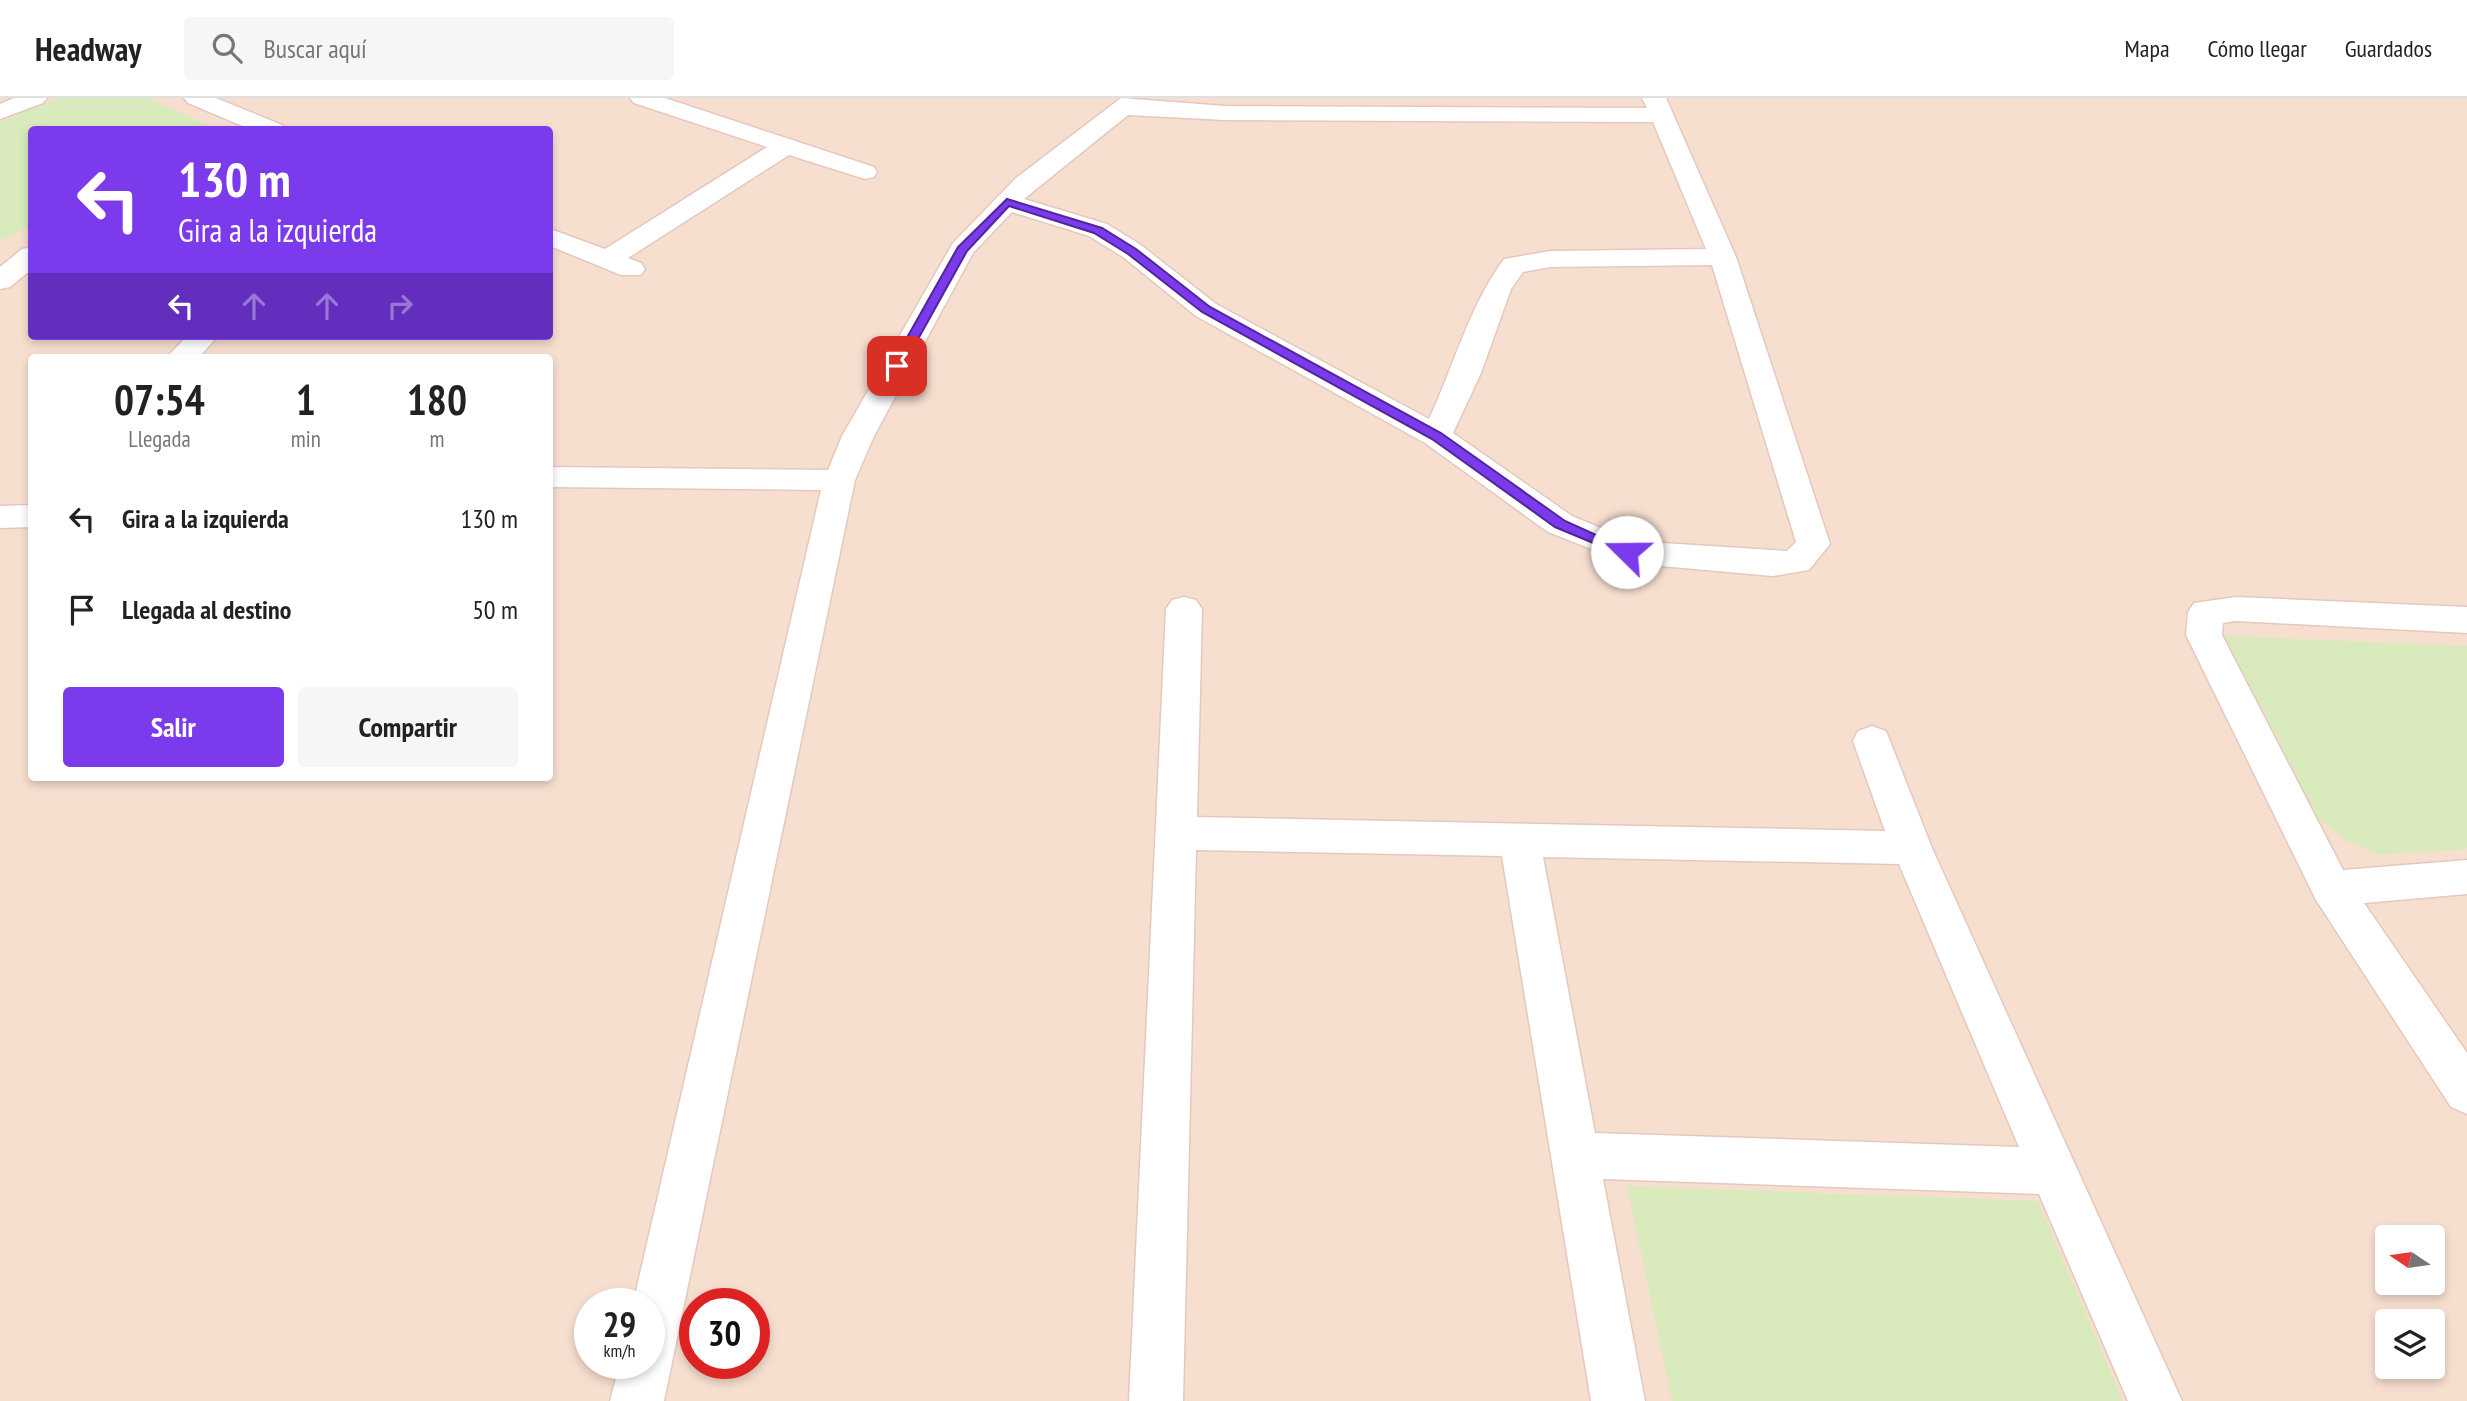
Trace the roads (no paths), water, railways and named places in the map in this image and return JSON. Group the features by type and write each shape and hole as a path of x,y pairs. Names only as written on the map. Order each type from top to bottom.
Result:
{"street":[{"path":"0,112 35,98"},
{"path":"197,98 261,126"},
{"path":"642,98 866,172"},
{"path":"662,1288 839,480 858,436 962,249 1025,183 1131,103 1225,113 1657,106 1723,257 1813,544 1797,562 1773,564 1627,552 1560,524 1436,436 1206,310 1132,251 1098,230 1007,202"},
{"path":"553,238 619,265 786,146"},
{"path":"1436,436 1466,373 1497,288 1514,265 1550,258 1723,257"},
{"path":"0,281 28,258"},
{"path":"185,354 200,340"},
{"path":"553,477 839,480"},
{"path":"1156,1401 1184,609"},
{"path":"2467,620 2236,609 2206,612 2204,635 2330,888 2467,1092"},
{"path":"1872,740 1912,848 2155,1401"},
{"path":"1177,833 1912,848"},
{"path":"1520,840 1618,1401"},
{"path":"2330,888 2467,877"},
{"path":"1574,1155 2054,1171"},
{"path":"637,1401 642,1379"}]}
